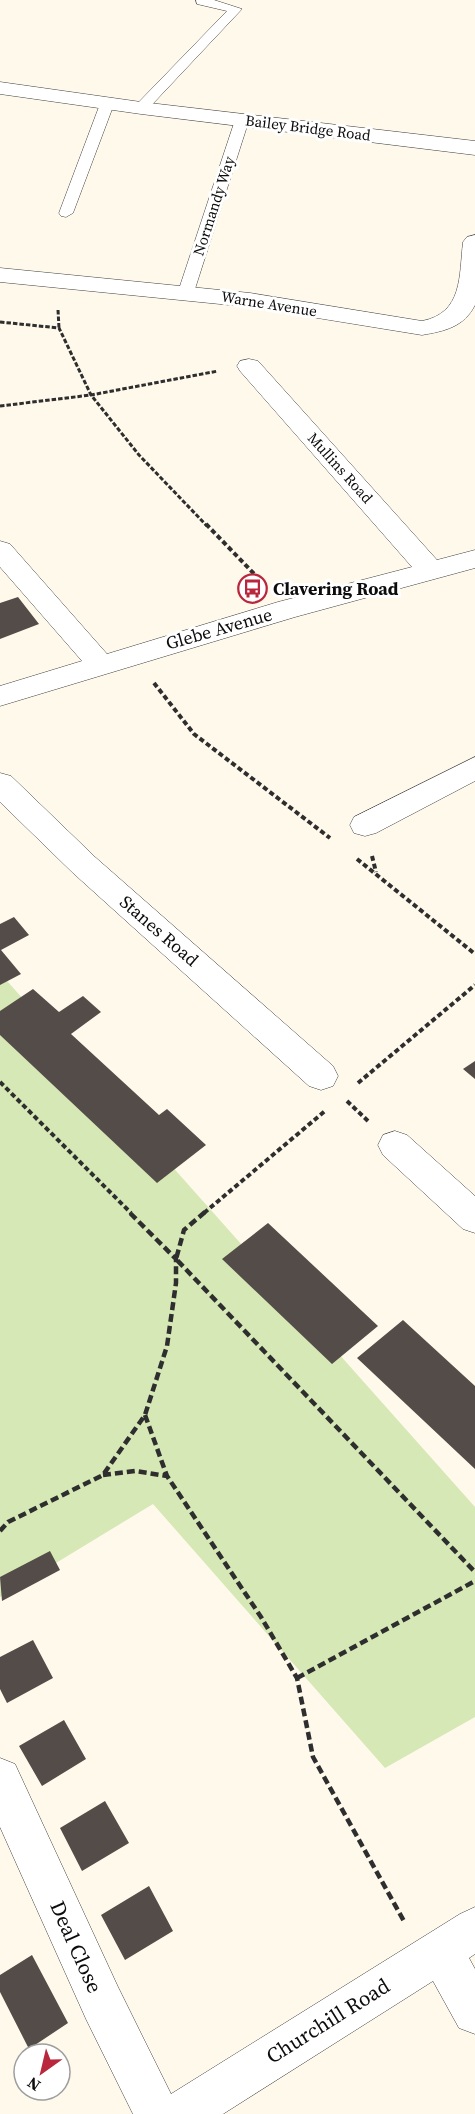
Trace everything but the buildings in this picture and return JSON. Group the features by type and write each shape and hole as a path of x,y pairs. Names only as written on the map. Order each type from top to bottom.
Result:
{"street":[{"name":"Bailey Bridge Road","path":"0,88 107,104 475,148"},
{"name":"Warne Avenue","path":"0,275 186,292 422,328 441,326 454,319 464,307 475,242"},
{"name":"Mullins Road","path":"249,366 431,571"},
{"path":"0,550 101,665"},
{"name":"Glebe Avenue","path":"0,696 288,609 475,559"},
{"path":"365,825 475,768"},
{"name":"Stanes Road","path":"0,784 84,865 331,1086"},
{"path":"395,1145 475,1218"},
{"name":"Deal Close","path":"0,1779 102,2003 157,2114"},
{"path":"447,1947 475,2012"},
{"name":"Churchill Road","path":"181,2114 447,1947"}],"lane":[{"path":"141,108 236,9 202,1"},
{"path":"66,213 107,104"},
{"name":"Normandy Way","path":"186,292 242,120"}],"path":[{"path":"0,322 59,328 91,395 139,455 288,609"},
{"path":"0,406 91,395 249,366"},
{"path":"131,655 194,734 340,845"},
{"path":"349,852 475,954"},
{"path":"103,1475 145,1415 167,1346 176,1283 176,1259 184,1230 331,1086 475,985"},
{"path":"0,1082 176,1259 475,1572"},
{"path":"331,1086 395,1145"},
{"path":"145,1415 167,1476 261,1617 297,1678 312,1757 447,1947"},
{"path":"0,1531 8,1522 103,1475 135,1472 167,1476"},
{"path":"297,1678 475,1581"}],"green space":[{"path":"0,973 475,1507 475,1717 385,1768 153,1504 0,1597"}],"place":[{"name":"Clavering Road","path":"252,589"}]}
